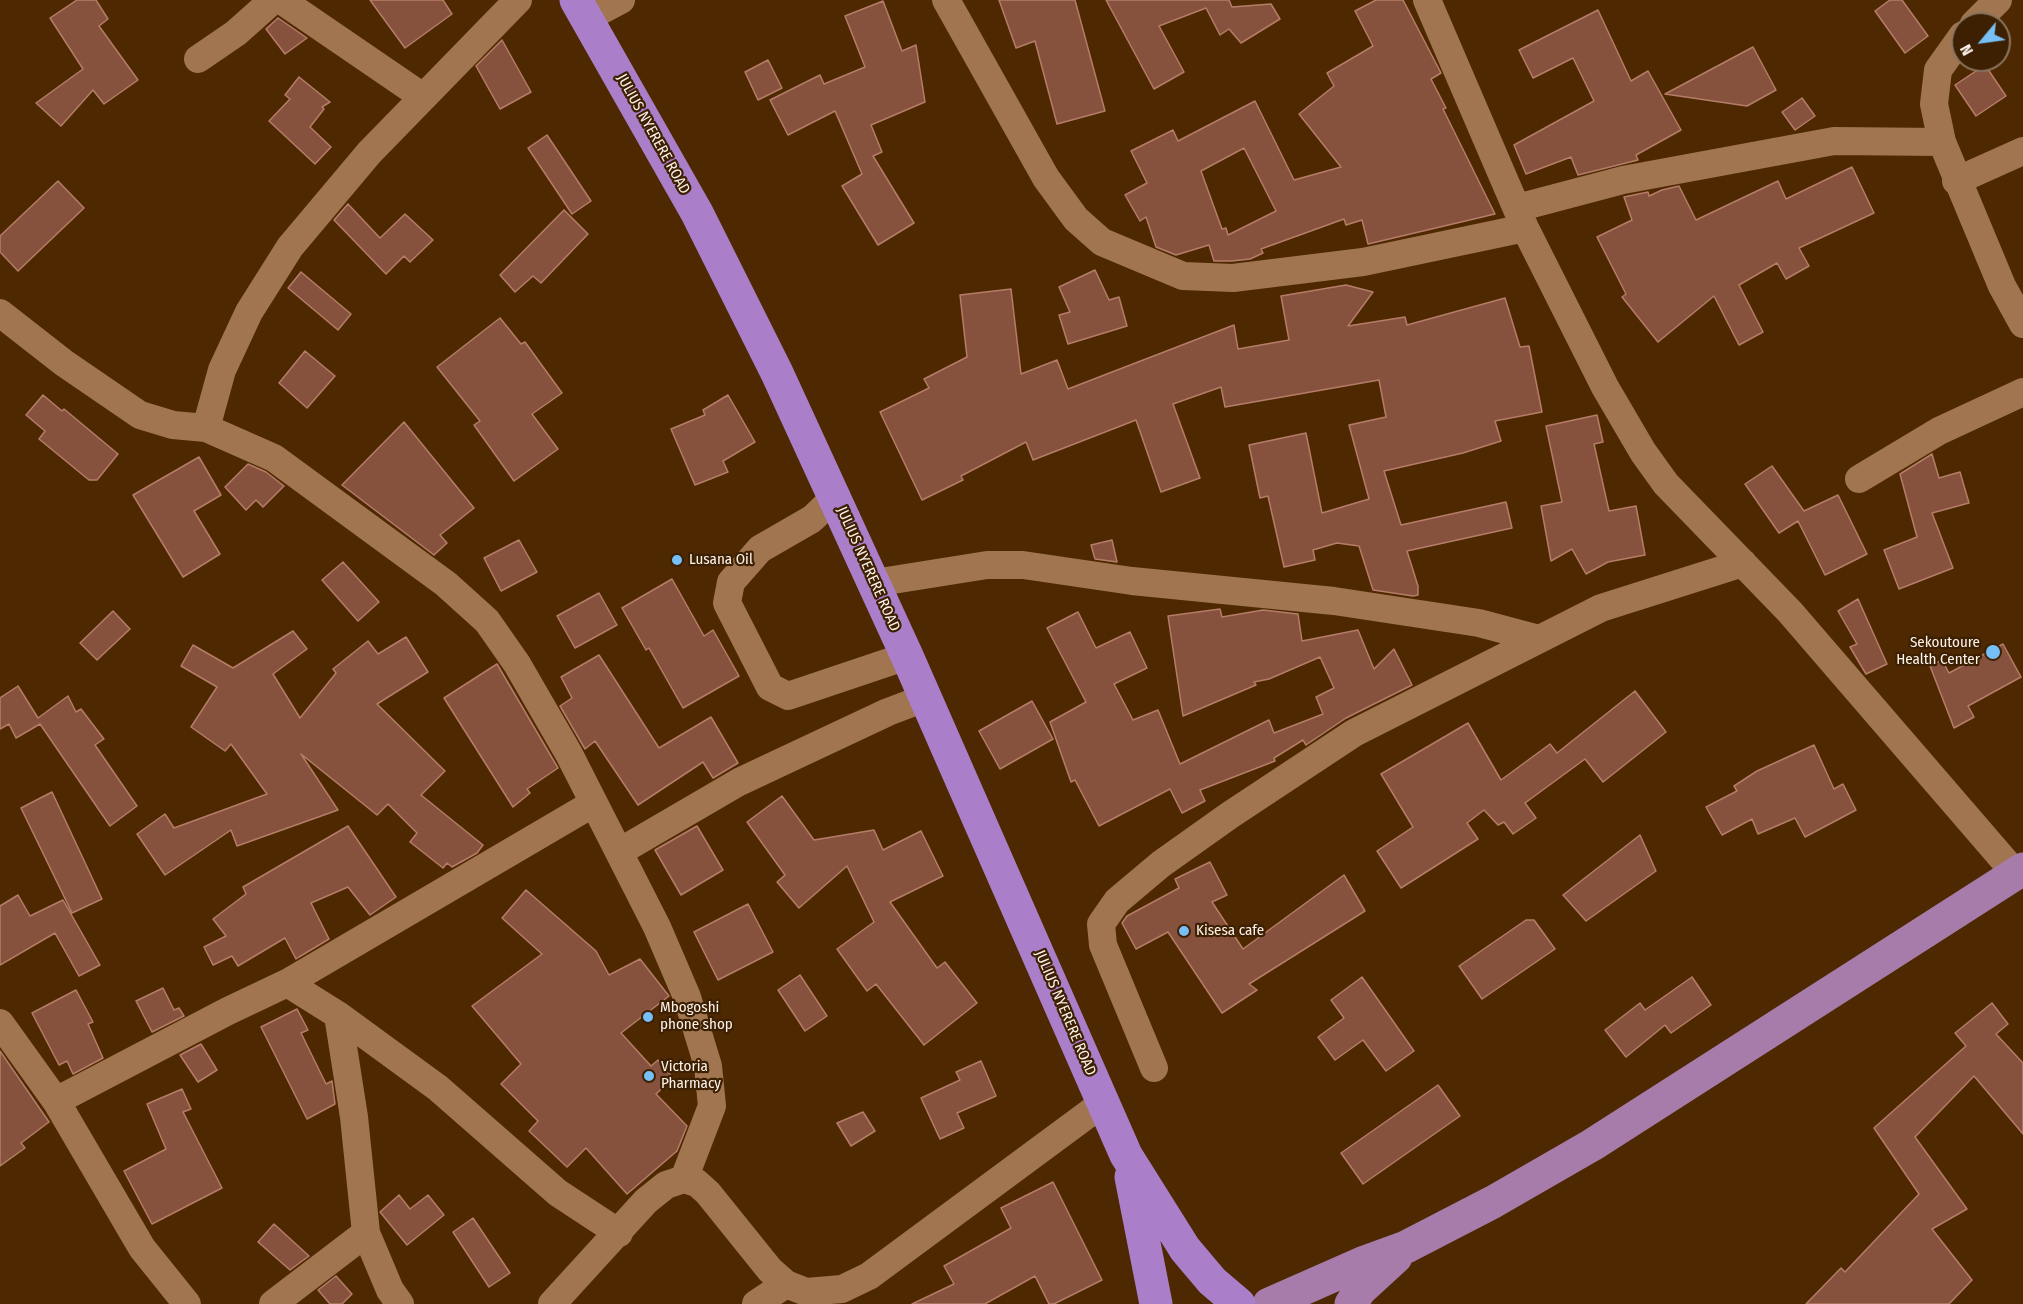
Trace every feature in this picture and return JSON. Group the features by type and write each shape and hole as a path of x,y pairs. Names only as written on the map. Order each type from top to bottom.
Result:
{"highway":[{"name":"JULIUS NYERERE ROAD","path":"582,9 698,213 836,496 1126,1155 1185,1249 1212,1281 1239,1304"},
{"name":"JULIUS NYERERE ROAD","path":"1126,1155 1156,1304"}],"main road":[{"path":"1269,1304 1362,1263 1406,1247 1493,1202 1592,1145 2019,871"},
{"path":"1351,1304 1360,1290 1406,1247"}],"street":[{"path":"198,59 237,33 273,0"},
{"path":"280,0 423,97"},
{"path":"206,428 222,370 249,312 290,247 369,153 518,0"},
{"path":"582,9 621,0"},
{"path":"946,0 1046,178 1076,219 1102,242 1182,276 1233,278 1353,264 1521,218 1623,180 1833,141 1942,142"},
{"path":"1427,0 1521,218 1605,387 1643,452 1666,484 1790,612 2019,871"},
{"path":"1986,12 1998,0"},
{"path":"1951,52 1938,70 1934,104 1942,142 1956,181 2002,286 2023,324"},
{"path":"1956,181 2023,151"},
{"path":"2,317 140,415 172,425 206,428 274,458 446,584 487,621 517,664 594,803 657,927 687,997 708,1066 712,1106 684,1179"},
{"path":"1859,479 1939,431 2023,392"},
{"path":"836,496 812,519 760,549 731,582 727,603 770,687 788,696 907,656"},
{"path":"1154,1068 1104,945 1101,924 1117,902 1161,864 1221,821 1354,733 1601,608 1743,563"},
{"path":"874,583 987,565 1023,565 1132,581 1334,601 1479,623 1539,639"},
{"path":"619,852 739,782 888,712 925,698"},
{"path":"56,1101 228,1011 287,983 594,803"},
{"path":"287,983 338,1015 438,1088 558,1193 619,1233"},
{"path":"338,1015 354,1117 366,1233 390,1290 400,1304"},
{"path":"0,1023 56,1101 142,1248 187,1304"},
{"path":"552,1304 646,1201 666,1185 684,1179 697,1183 708,1193 770,1270 786,1284 806,1292 842,1289 869,1276 1103,1103"},
{"path":"273,1304 366,1233"},
{"path":"756,1304 786,1284"}],"building":[{"path":"77,0 96,0 108,19 99,26 138,80 104,104 93,90 61,126 36,103 83,69 50,18"},
{"path":"370,0 443,0 452,14 405,48"},
{"path":"999,0 1075,0 1105,111 1057,124 1035,41 1016,48"},
{"path":"1106,0 1229,0 1232,7 1271,4 1280,19 1241,43 1229,29 1220,35 1206,8 1159,26 1184,72 1154,89"},
{"path":"1376,0 1403,0 1441,73 1431,79 1446,108 1443,109 1495,214 1368,244 1362,220 1346,225 1344,219 1261,249 1263,253 1250,259 1232,261 1214,261 1209,245 1176,255 1156,247 1146,217 1140,221 1125,195 1147,183 1131,151 1173,130 1178,141 1255,101 1294,180 1341,167 1299,114 1334,86 1327,73 1373,46 1355,11","holes":["1244,148 1276,211 1228,235 1226,228 1222,229 1201,171"]},
{"path":"1890,0 1902,0 1928,36 1905,53 1875,11"},
{"path":"883,1 902,51 916,45 925,102 871,125 882,152 873,156 914,223 878,245 842,186 862,174 835,111 788,135 770,100 820,75 824,84 865,67 845,16"},
{"path":"1598,10 1631,81 1648,71 1681,130 1636,155 1638,160 1578,175 1571,157 1526,174 1514,145 1594,101 1573,58 1533,78 1519,50"},
{"path":"278,18 307,38 285,54 266,29"},
{"path":"502,40 531,92 500,109 476,66"},
{"path":"1753,47 1776,90 1747,106 1665,94"},
{"path":"768,60 782,88 758,100 745,72"},
{"path":"1974,72 1990,72 2006,96 1976,116 1955,85"},
{"path":"299,77 330,102 322,107 324,109 310,127 331,147 315,164 269,121 290,99 285,95"},
{"path":"1802,98 1815,116 1795,130 1782,112"},
{"path":"547,135 591,201 572,214 528,148"},
{"path":"1852,167 1874,213 1799,248 1809,266 1786,279 1777,263 1739,285 1763,332 1739,345 1714,296 1658,342 1622,297 1626,294 1597,237 1632,220 1624,197 1648,192 1649,196 1679,186 1696,220 1778,181 1786,199"},
{"path":"58,181 84,208 18,271 0,252 0,236"},
{"path":"348,204 380,238 405,214 433,240 410,262 404,256 386,274 334,220"},
{"path":"564,210 588,234 541,283 533,276 515,292 500,275"},
{"path":"1095,270 1109,300 1119,297 1127,326 1068,344 1059,315 1070,312 1059,287"},
{"path":"301,272 351,314 338,330 288,288"},
{"path":"1346,285 1373,292 1348,326 1405,317 1407,325 1505,298 1520,347 1529,346 1542,412 1495,421 1501,441 1463,453 1384,471 1401,525 1506,502 1512,528 1407,551 1418,586 1418,595 1373,590 1359,546 1337,543 1313,550 1315,560 1284,567 1268,496 1260,498 1249,445 1306,433 1322,513 1369,499 1349,425 1386,417 1379,380 1225,407 1221,387 1173,404 1200,478 1161,492 1136,420 1033,460 1026,442 961,476 963,480 922,500 880,412 929,388 924,379 967,357 960,295 1011,289 1021,374 1057,360 1068,389 1234,325 1238,349 1289,340 1281,296"},
{"path":"500,318 521,344 525,342 562,393 532,414 558,449 514,481 474,425 480,421 437,367"},
{"path":"305,351 335,376 307,408 279,383"},
{"path":"43,395 62,411 64,409 118,454 97,480 89,480 39,439 45,431 26,415"},
{"path":"728,395 755,442 723,461 728,472 695,485 671,429 705,415 703,410"},
{"path":"1597,415 1603,442 1594,444 1609,511 1636,506 1645,555 1608,562 1586,574 1572,549 1551,561 1541,506 1562,502 1546,426"},
{"path":"404,422 474,508 440,535 447,543 434,555 342,485"},
{"path":"1932,454 1939,478 1960,472 1969,503 1932,513 1953,568 1899,589 1884,550 1917,537 1900,474"},
{"path":"199,457 221,495 194,511 220,554 183,577 133,495"},
{"path":"248,464 266,472 284,486 263,507 256,500 246,510 225,487"},
{"path":"1772,466 1804,511 1838,495 1867,554 1825,575 1798,521 1779,533 1745,484"},
{"path":"519,540 537,572 501,591 484,558"},
{"path":"1112,540 1117,562 1095,559 1091,545"},
{"path":"343,562 379,602 358,621 322,580"},
{"path":"672,579 704,636 713,630 739,676 683,708 649,648 646,650 622,608"},
{"path":"599,593 617,625 575,648 557,616"},
{"path":"1858,599 1887,664 1866,674 1850,647 1857,644 1838,611"},
{"path":"1220,609 1222,617 1263,610 1298,614 1302,641 1358,630 1374,669 1394,649 1412,685 1346,718 1306,745 1303,740 1274,758 1275,761 1200,790 1205,801 1182,813 1170,789 1099,826 1075,780 1071,782 1050,722 1086,702 1047,628 1078,612 1096,648 1130,632 1147,668 1114,684 1133,720 1158,710 1180,764 1269,720 1274,733 1323,714 1316,697 1334,688 1320,657 1269,679 1254,682 1256,685 1183,716 1168,616"},
{"path":"113,611 130,629 97,660 80,643"},
{"path":"293,631 307,649 273,674 300,718 336,673 333,669 368,641 378,654 406,637 428,672 377,704 445,771 421,795 483,845 477,853 452,867 447,863 443,868 410,842 417,833 388,804 377,815 301,754 338,810 237,846 231,830 165,875 137,834 165,814 174,828 267,794 231,744 225,751 191,727 217,687 181,666 193,645 233,668"},
{"path":"2003,644 2021,677 1968,706 1974,717 1954,728 1930,666 1942,660 1949,673"},
{"path":"599,655 659,748 711,717 738,763 713,778 703,762 638,805 595,741 585,749 560,706 572,698 561,677"},
{"path":"497,664 558,768 527,789 530,793 513,807 444,698"},
{"path":"18,686 38,718 68,696 76,712 81,709 104,739 95,745 137,806 110,826 40,724 16,738 9,724 0,729 0,698"},
{"path":"1635,691 1666,732 1603,782 1585,759 1525,803 1536,818 1513,834 1504,822 1498,825 1484,810 1467,823 1478,839 1401,888 1377,851 1413,827 1381,774 1468,723 1501,780 1550,744 1557,753"},
{"path":"1032,701 1053,739 1000,769 979,731"},
{"path":"1814,745 1834,789 1843,784 1856,810 1805,837 1795,818 1758,834 1752,819 1722,835 1706,807 1737,791 1734,786 1757,771"},
{"path":"52,792 102,899 72,913 21,808"},
{"path":"782,796 814,840 874,830 883,850 921,831 943,876 890,902 937,968 945,962 977,1003 924,1045 876,984 867,991 837,949 874,922 847,866 799,908 777,882 785,875 747,822"},
{"path":"348,826 396,897 370,915 348,887 311,903 329,939 296,959 285,938 238,966 232,956 213,965 204,947 226,936 213,919 246,894 243,887"},
{"path":"697,826 723,870 681,895 655,850"},
{"path":"1640,835 1656,871 1586,921 1563,895"},
{"path":"1210,862 1227,895 1212,902 1243,949 1344,875 1365,911 1249,984 1257,990 1222,1013 1168,932 1136,949 1122,923 1127,916 1179,888 1175,879"},
{"path":"526,890 596,951 609,975 640,959 669,996 621,1033 651,1066 658,1060 673,1078 656,1094 687,1126 677,1151 627,1194 586,1148 567,1167 529,1131 538,1121 501,1084 521,1064 472,1006 542,954 502,918"},
{"path":"18,895 30,916 63,900 100,965 79,976 55,933 0,965 0,906"},
{"path":"748,904 773,952 718,980 694,932"},
{"path":"1526,920 1534,920 1555,949 1482,999 1459,966"},
{"path":"800,975 827,1016 805,1031 778,990"},
{"path":"1362,977 1414,1051 1386,1071 1363,1040 1335,1060 1318,1037 1344,1018 1331,1000"},
{"path":"1692,977 1711,1005 1671,1033 1665,1025 1626,1057 1605,1030 1640,1003 1645,1010"},
{"path":"163,988 174,1010 179,1008 184,1016 152,1032 136,1001"},
{"path":"76,990 93,1022 88,1024 103,1058 73,1074 67,1061 59,1065 32,1013"},
{"path":"1992,1003 2008,1024 1996,1034 2023,1063 2023,1134 1974,1076 1915,1137 1967,1209 1932,1229 1972,1280 1949,1304 1806,1304 1841,1268 1845,1272 1919,1194 1874,1128 1966,1046 1955,1033"},
{"path":"297,1009 308,1030 301,1033 326,1084 332,1081 335,1104 307,1119 261,1027"},
{"path":"201,1044 217,1070 198,1082 180,1055"},
{"path":"0,1051 49,1122 21,1143 25,1148 0,1166"},
{"path":"981,1061 996,1096 957,1113 964,1128 940,1139 921,1098 960,1080 956,1072"},
{"path":"1438,1085 1460,1116 1363,1184 1341,1153"},
{"path":"182,1089 191,1109 183,1112 222,1188 152,1224 124,1171 166,1149 147,1104"},
{"path":"863,1112 875,1131 851,1146 837,1123"},
{"path":"1053,1182 1102,1280 1054,1304 1049,1304 1035,1276 985,1304 912,1304 954,1284 944,1266 1011,1228 1001,1208"},
{"path":"399,1195 410,1209 428,1195 444,1215 407,1245 380,1212"},
{"path":"473,1218 510,1273 489,1287 453,1232"},
{"path":"274,1224 309,1256 290,1270 258,1242"},
{"path":"336,1276 352,1294 342,1304 330,1304 318,1290"}],"place":[{"name":"Lusana Oil","path":"677,560"},
{"name":"Sekoutoure Health Center","path":"1993,652"},
{"name":"Kisesa cafe","path":"1184,931"},
{"name":"Mbogoshi phone shop","path":"648,1017"},
{"name":"Victoria Pharmacy","path":"649,1076"}]}
